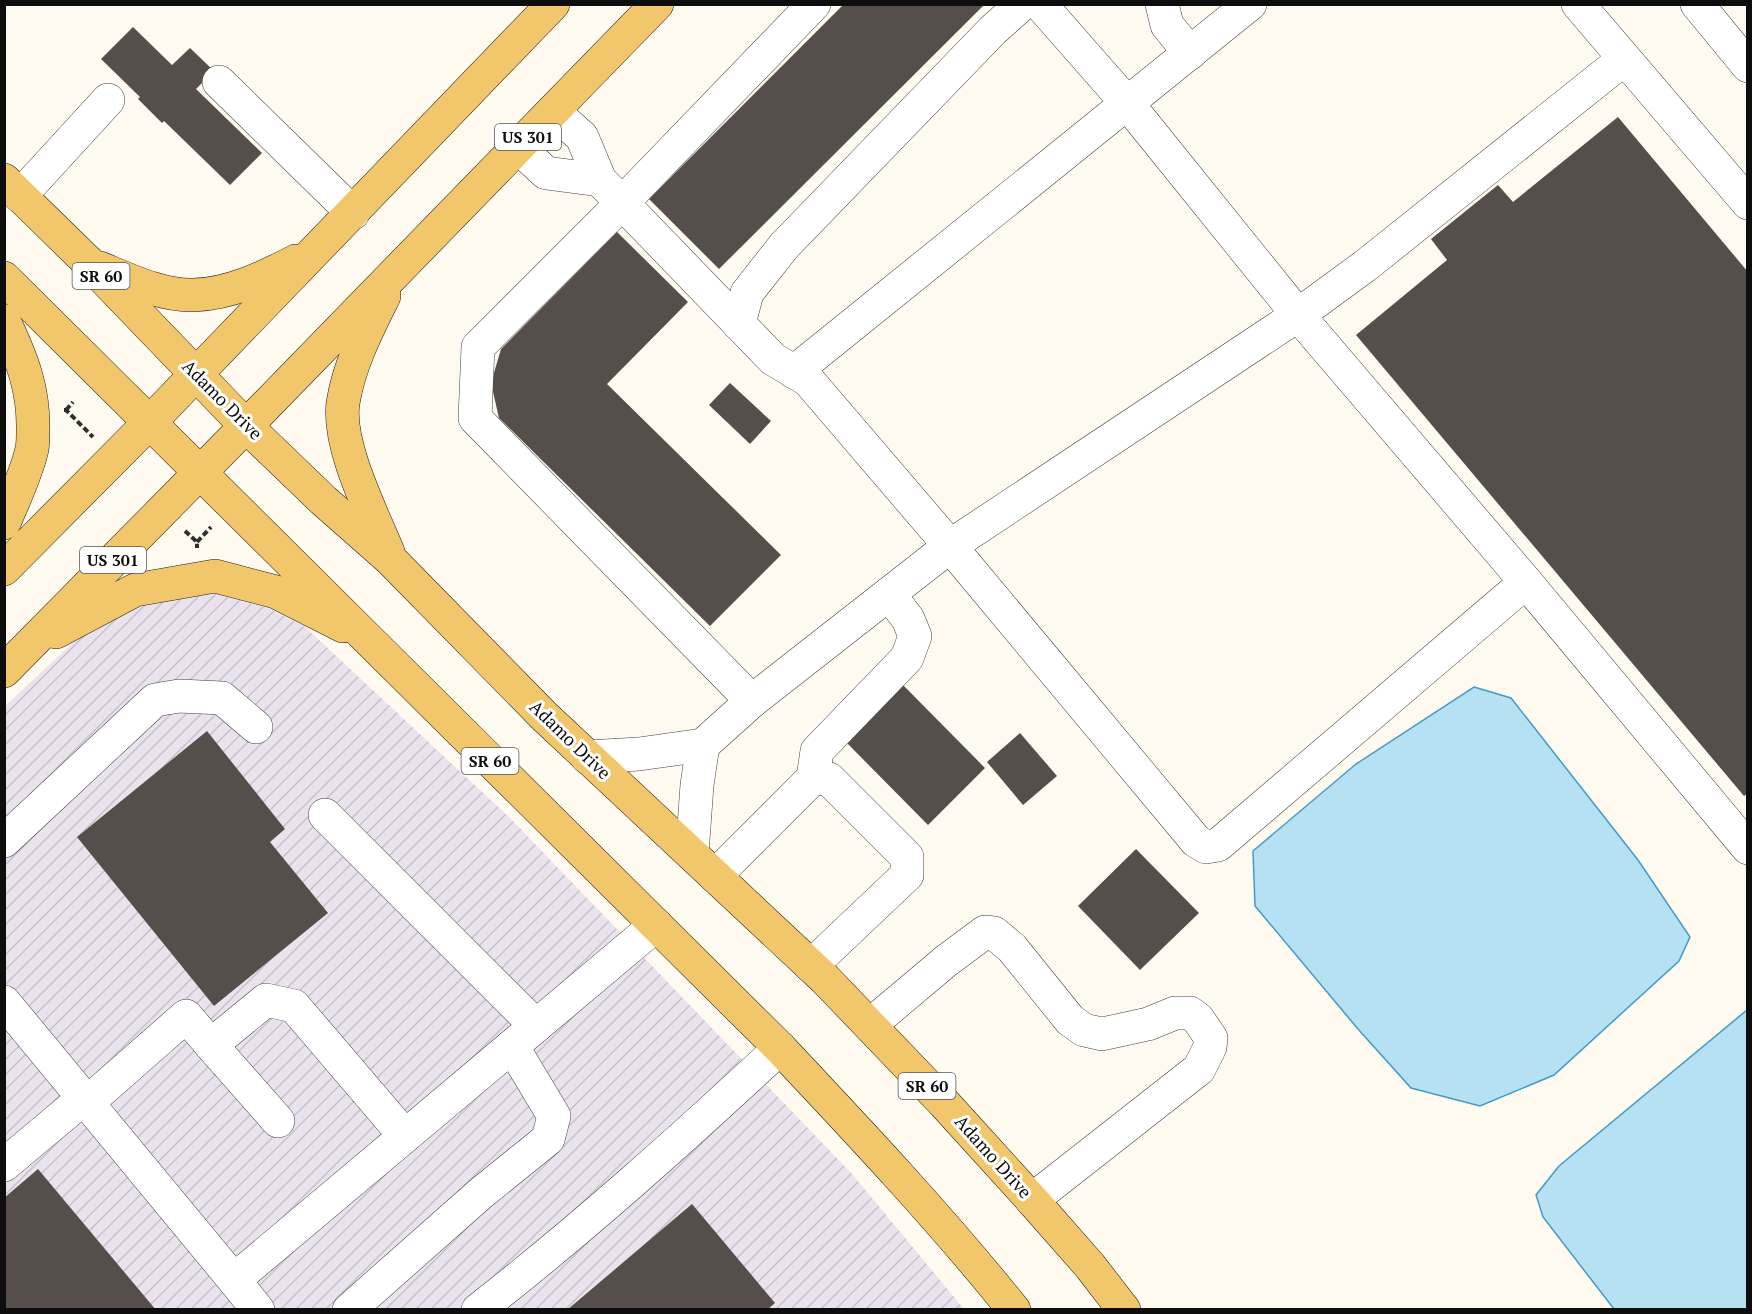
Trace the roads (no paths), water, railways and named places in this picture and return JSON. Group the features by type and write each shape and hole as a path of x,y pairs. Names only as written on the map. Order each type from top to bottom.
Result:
{"main road":[{"path":"4,568 150,422 553,4"},
{"name":"US 301","path":"15,660 657,4"},
{"name":"Adamo Drive","path":"12,188 89,263 246,426 323,500 391,560 587,758 811,966 870,1025 1032,1200 1090,1266 1124,1310"},
{"path":"89,263 141,284 194,295 266,276 316,251"},
{"path":"391,560 349,452 343,424 343,405 363,338 398,268"},
{"name":"SR 60","path":"4,278 780,1048 880,1154 1014,1310"},
{"path":"4,321 21,359 30,387 34,410 33,448 4,523"},
{"path":"15,660 135,590 215,576 276,592 369,639"}],"lane":[{"path":"752,701 475,418 478,347 622,203 814,4"},
{"path":"739,324 747,293 784,246 993,30 1023,4"},
{"path":"1040,4 1127,103 1298,315 1526,582 1748,848"},
{"path":"1162,4 1167,25 1190,53"},
{"path":"794,372 1250,4"},
{"path":"1578,4 1748,203"},
{"path":"1697,4 1748,66"},
{"path":"587,758 639,754 703,745 752,701 950,546 1298,315 1365,266 1624,59"},
{"path":"219,82 353,213"},
{"path":"12,188 108,100"},
{"path":"553,111 582,136 600,180 773,359 808,380 1196,841 1206,847 1218,845 1526,582"},
{"path":"518,147 546,173 600,180"},
{"path":"715,876 813,778 817,751 908,658 915,636 908,619 888,594"},
{"path":"4,842 155,700 179,696 222,698 256,727"},
{"path":"692,854 697,785 703,745"},
{"path":"811,966 907,875 907,857 829,779 813,778"},
{"path":"325,815 524,1036 554,1116 548,1139 480,1194 349,1310"},
{"path":"234,1280 656,925"},
{"path":"870,1025 946,961 985,932 994,933 1012,948 1070,1020 1084,1030 1102,1034 1148,1024 1175,1013 1190,1013 1198,1019 1212,1038 1199,1069 1032,1200"},
{"path":"211,1045 266,1000 294,1006 405,1136"},
{"path":"4,1165 86,1101 186,1016 278,1122"},
{"path":"9,1018 86,1101 258,1310"},
{"path":"478,1310 587,1222 683,1138 780,1048"}],"water":[{"path":"1474,687 1511,698 1638,860 1690,937 1679,961 1554,1075 1480,1106 1411,1088 1358,1029 1255,906 1253,851 1356,764"},
{"path":"1747,1010 1747,1309 1614,1309 1543,1217 1536,1195 1559,1166"}]}
